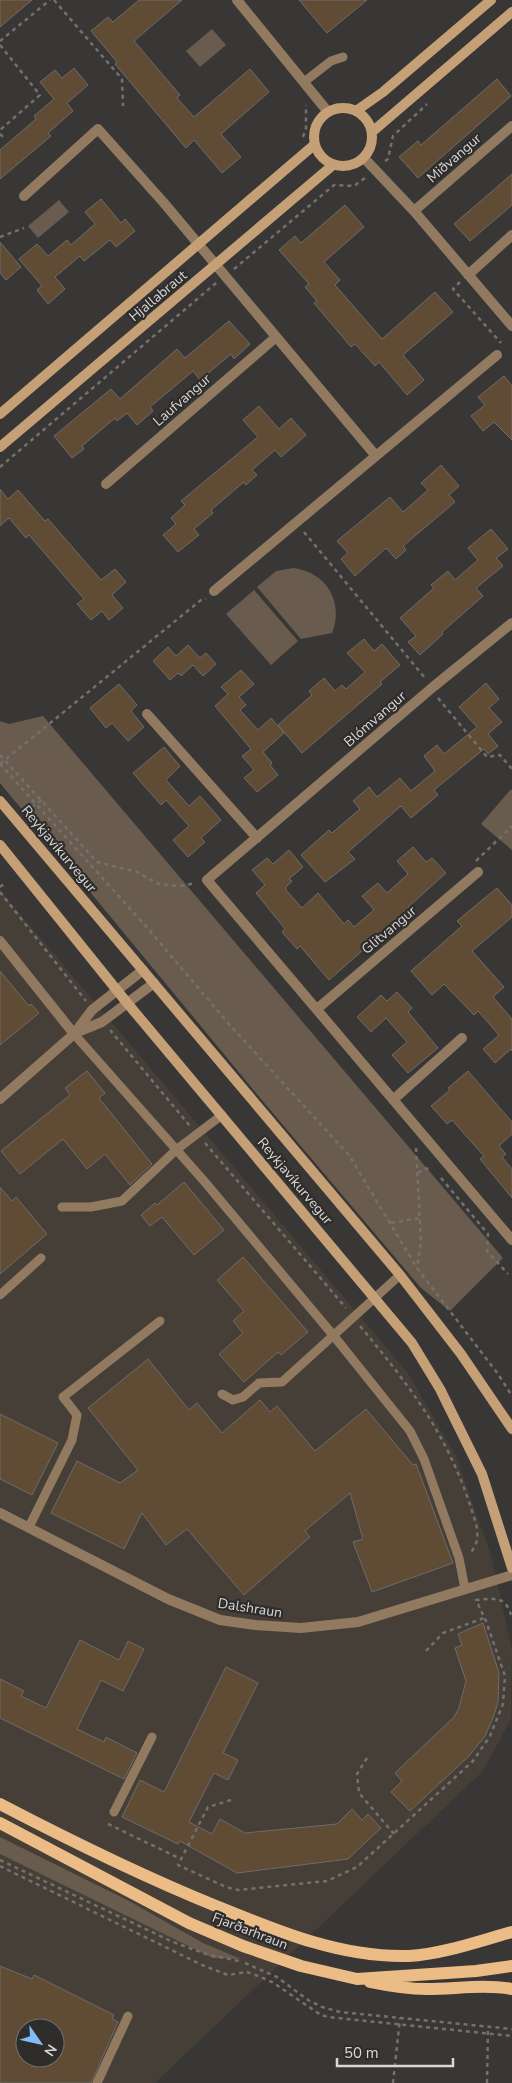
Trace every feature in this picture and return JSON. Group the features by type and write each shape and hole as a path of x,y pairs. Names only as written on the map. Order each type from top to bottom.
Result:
{"main road":[{"path":"356,111 383,92 491,0"},
{"path":"372,132 512,12"},
{"path":"342,108 356,111 369,123 372,132 369,150 364,158 353,165 333,165 323,159 314,145 314,132 319,120 328,112 342,108"},
{"name":"Hjallabraut","path":"0,414 314,145"},
{"name":"Hjallabraut","path":"0,447 333,165"},
{"name":"Reykjavíkurvegur","path":"0,801 400,1275 461,1354 512,1429"},
{"name":"Reykjavíkurvegur","path":"0,845 128,1004 412,1343 440,1389 482,1474 512,1568"},
{"name":"Fjarðarhraun","path":"0,1804 167,1886 252,1921 314,1943 350,1952 410,1956 512,1932"},
{"name":"Fjarðarhraun","path":"0,1823 189,1923 244,1946 301,1966 357,1980 476,1971 512,1966"},
{"path":"357,1980 395,1988 488,1987 512,1989"}],"street":[{"path":"236,0 328,112"},
{"name":"Miðvangur","path":"414,211 512,126"},
{"path":"24,196 98,129 198,244 376,456"},
{"path":"364,158 414,211 512,326"},
{"path":"468,275 512,235"},
{"name":"Laufvangur","path":"106,484 276,338"},
{"path":"212,595 497,355"},
{"name":"Blómvangur","path":"207,880 431,688 512,623"},
{"path":"147,714 258,838"},
{"name":"Glitvangur","path":"317,1009 476,874"},
{"path":"207,880 512,1240"},
{"path":"0,942 74,1034"},
{"path":"0,1099 74,1034 92,1010 143,970"},
{"path":"74,1034 102,1022 154,983"},
{"path":"394,1099 462,1038"},
{"name":"Dalshraun","path":"0,1512 168,1599 220,1620 255,1625 301,1628 358,1622 512,1575"}],"lane":[{"path":"304,82 331,61 343,57"},
{"path":"74,1034 204,1181 333,1335 410,1431 424,1459 459,1558 465,1589"},
{"path":"62,1207 91,1208 122,1201 176,1150 222,1115"},
{"path":"0,1295 41,1258"},
{"path":"222,1394 232,1400 243,1397 259,1383 282,1382 400,1275"},
{"path":"29,1527 72,1440 77,1415 63,1397 160,1321"},
{"path":"114,1812 152,1737"},
{"path":"97,2083 128,2016"}],"path":[{"path":"0,41 50,0"},
{"path":"54,0 122,79 123,106"},
{"path":"0,45 40,95 0,130"},
{"path":"0,467 334,185 354,186 376,170 388,158 393,136 428,103"},
{"path":"0,134 5,139"},
{"path":"0,237 24,228"},
{"path":"468,275 453,289 505,348"},
{"path":"301,528 487,757 500,755 512,769"},
{"path":"212,595 201,600 0,764 93,866 227,1022 349,1155 417,1268 498,1374 512,1396"},
{"path":"0,755 97,862 137,872 159,884 180,886 207,880"},
{"path":"25,813 42,800"},
{"path":"476,874 476,858 512,826"},
{"path":"93,866 97,862"},
{"path":"196,883 202,890"},
{"path":"0,887 4,884"},
{"path":"0,892 92,1010"},
{"path":"102,1022 353,1317 419,1400 443,1441 459,1476 476,1525 477,1539 470,1554"},
{"path":"410,1141 422,1155"},
{"path":"416,1148 421,1242 417,1268"},
{"path":"418,1173 422,1169 432,1168 427,1161"},
{"path":"439,1175 488,1234 487,1251 508,1274"},
{"path":"391,1223 420,1218"},
{"path":"231,1800 208,1807 178,1865 226,1887 238,1890 327,1881 357,1867 473,1761 490,1736 503,1704 505,1676 476,1600 495,1598 506,1603 510,1608 512,1618"},
{"path":"426,1651 443,1633 484,1618"},
{"path":"367,1758 357,1774 359,1793 394,1834"},
{"path":"114,1812 108,1824 181,1859"},
{"path":"0,1866 202,1965 228,1975 241,1972 272,1982 322,2015 512,2036"},
{"path":"393,2083 400,2018"},
{"path":"487,2083 488,2027"}],"shaded area":[{"path":"212,29 226,45 200,67 186,51"},
{"path":"59,200 69,212 38,238 28,226"},
{"path":"294,568 316,576 330,591 336,610 332,633 301,639 257,587 276,571"},
{"path":"254,590 298,641 271,665 226,614"},
{"path":"43,716 503,1258 450,1311 421,1288 266,1105 0,783 0,721 9,724"},
{"path":"512,790 512,850 481,824"},
{"path":"0,890 407,1372 456,1456 491,1555 512,1650 511,1719 483,1771 155,2083 0,2083"},
{"path":"0,1837 129,1901 203,1943 241,1959 213,1958 0,1854"}],"building":[{"path":"0,0 32,0 0,27"},
{"path":"139,0 182,0 134,41 180,95 177,98 194,117 250,69 269,92 221,134 241,157 222,173 194,140 186,148 115,64 117,62 91,31 108,17 113,22"},
{"path":"299,0 367,0 327,33"},
{"path":"74,68 88,85 67,103 73,111 48,133 51,136 0,179 0,150 36,119 34,116 54,99 40,82 55,70 62,78"},
{"path":"497,79 511,96 418,178 399,157 418,141 421,145"},
{"path":"512,174 512,205 470,241 454,224"},
{"path":"101,199 121,223 125,219 135,231 116,247 110,240 84,261 80,256 55,277 65,289 48,304 37,290 42,286 19,259 37,244 48,256 67,240 71,245 95,224 85,212"},
{"path":"345,205 364,227 324,262 340,280 335,285 382,339 435,292 453,312 403,355 424,380 407,395 379,362 375,366 355,344 351,347 314,303 317,301 305,287 309,284 279,250 295,236 301,243"},
{"path":"0,242 21,267 6,280 0,273"},
{"path":"229,321 250,344 234,359 231,354 200,380 193,371 150,407 153,411 137,425 127,413 117,421 115,418 82,446 84,449 72,458 54,436 111,389 120,399 177,349 185,358"},
{"path":"504,376 512,386 512,440 494,422 483,431 471,416 485,405 478,397"},
{"path":"259,406 279,429 291,418 306,435 281,457 275,450 252,470 257,475 246,485 244,482 211,510 213,513 194,529 199,535 178,552 163,535 176,524 171,518 185,505 181,501 258,437 243,420"},
{"path":"441,465 459,486 449,495 455,502 403,546 406,550 396,559 386,548 355,576 341,559 348,553 337,541 390,497 403,512 428,490 421,483"},
{"path":"0,489 8,499 18,490 45,521 48,519 101,580 115,569 126,582 112,595 123,608 109,620 102,611 91,620 77,604 84,599 29,535 26,538 9,518 0,526"},
{"path":"491,529 508,549 496,558 503,566 476,588 483,596 442,632 443,634 420,655 408,642 416,636 400,618 434,588 431,585 448,571 455,580 478,560 468,548"},
{"path":"364,639 374,651 382,644 400,665 380,682 382,684 302,753 278,725 312,695 309,691 324,678 335,691 342,685 346,689 365,672 347,653"},
{"path":"188,645 200,658 206,653 216,664 203,676 193,665 181,676 178,673 170,680 153,661 168,647 176,656"},
{"path":"241,670 254,684 239,697 246,705 240,710 258,730 271,718 284,733 263,752 272,763 270,765 278,775 257,792 244,778 254,770 242,756 251,749 215,706 228,694 221,687"},
{"path":"486,683 499,699 489,708 502,722 488,734 498,746 488,754 484,749 434,790 438,795 411,818 401,806 348,852 355,859 325,882 301,855 329,830 332,833 360,809 353,801 369,787 377,797 400,778 411,791 435,771 424,756 437,745 444,754 477,727 459,707"},
{"path":"119,684 137,705 131,711 144,727 128,741 112,723 106,728 90,708"},
{"path":"164,747 180,766 166,780 189,806 200,796 221,820 201,838 205,842 188,857 173,840 189,826 166,800 161,805 133,773"},
{"path":"413,847 426,862 432,858 446,873 408,907 413,913 383,939 380,935 329,980 300,946 297,949 282,932 285,929 256,893 265,885 252,870 267,858 273,864 289,850 303,867 289,879 292,881 286,887 286,890 302,908 318,893 344,924 348,920 354,927 374,910 362,896 378,883 387,893 408,874 397,861"},
{"path":"497,888 512,905 512,917 472,951 504,987 493,997 512,1019 512,1051 511,1049 495,1063 483,1049 499,1035 478,1011 474,1015 444,984 432,995 411,971 462,926 457,921"},
{"path":"0,971 29,1006 31,1004 39,1013 0,1045"},
{"path":"397,992 412,1008 408,1012 438,1048 408,1073 392,1055 407,1042 386,1018 371,1032 357,1017 381,995 387,1001"},
{"path":"87,1071 105,1093 99,1098 152,1164 130,1185 105,1154 87,1169 63,1139 20,1174 1,1151 70,1095 65,1088"},
{"path":"468,1071 512,1122 512,1134 499,1146 506,1154 502,1157 512,1169 512,1198 480,1159 484,1156 452,1120 447,1124 431,1106"},
{"path":"184,1182 224,1230 194,1255 162,1217 150,1226 141,1215 155,1203 157,1205"},
{"path":"0,1187 12,1201 16,1197 47,1234 0,1274"},
{"path":"243,1257 308,1332 281,1355 278,1352 244,1382 219,1354 243,1333 233,1321 244,1311 217,1280"},
{"path":"148,1359 189,1410 197,1403 222,1433 260,1400 270,1412 277,1406 315,1451 366,1409 413,1465 416,1464 453,1563 372,1592 353,1542 363,1539 350,1493 305,1531 310,1537 244,1595 187,1529 166,1545 142,1513 124,1549 51,1513 77,1461 120,1483 138,1470 88,1408"},
{"path":"0,1414 58,1443 32,1495 0,1479"},
{"path":"483,1623 499,1673 498,1702 493,1718 485,1736 469,1756 410,1811 391,1792 402,1781 395,1773 454,1717 459,1708 466,1681 455,1648 462,1645 458,1634"},
{"path":"80,1640 119,1660 128,1641 144,1649 123,1691 101,1680 77,1729 104,1742 106,1737 137,1753 124,1779 0,1718 0,1679 24,1691 21,1696 46,1708"},
{"path":"226,1667 258,1683 223,1753 238,1760 228,1780 214,1773 189,1822 212,1834 220,1819 245,1833 337,1824 352,1809 362,1820 368,1814 381,1828 348,1859 237,1873 180,1841 178,1844 122,1817 140,1780 164,1792"},
{"path":"0,1966 32,1979 34,1975 114,2015 112,2019 118,2022 91,2083 0,2083"}]}
